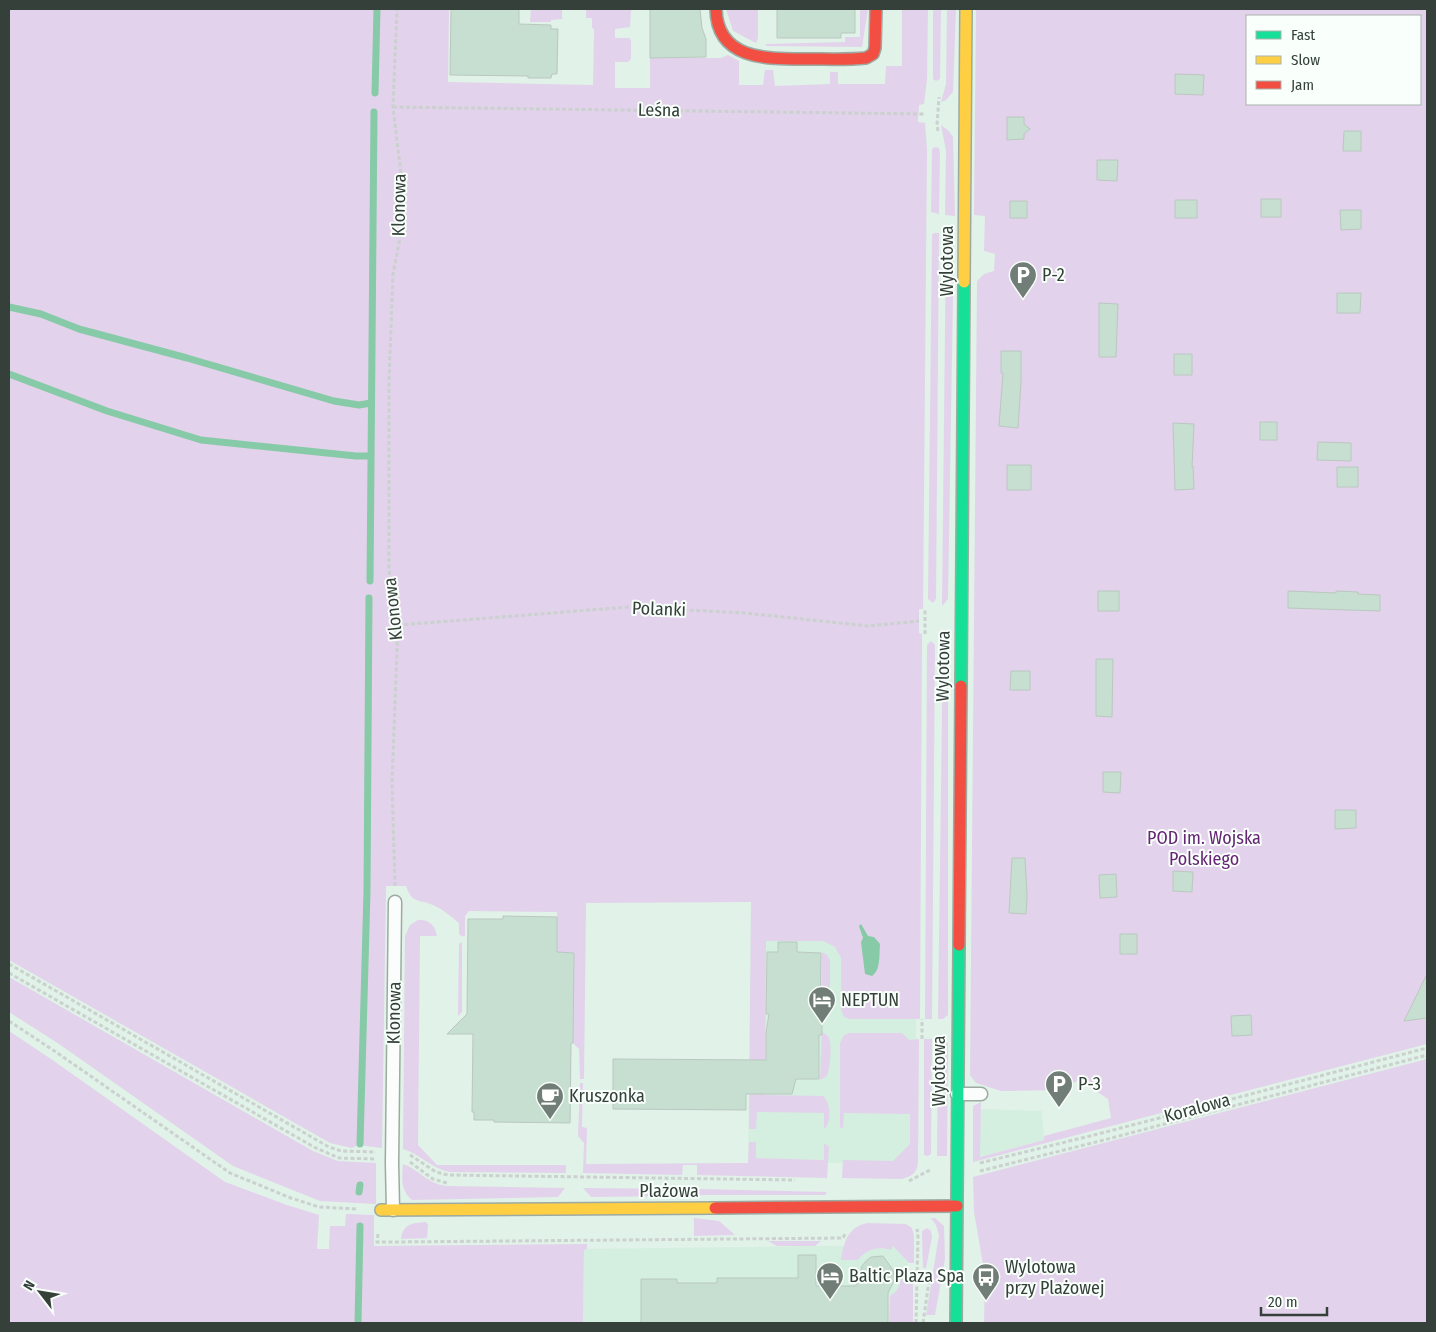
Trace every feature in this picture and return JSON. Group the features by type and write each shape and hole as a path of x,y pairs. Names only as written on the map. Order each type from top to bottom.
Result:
{"street":[{"path":"716,9 716,22 721,36 730,44 751,57 778,60 866,58 873,54 875,48 876,9"},
{"name":"Wylotowa","path":"956,1323 956,1094 966,9"},
{"name":"Plażowa","path":"384,1210 957,1206"}],"lane":[{"name":"Klonowa","path":"384,1210 392,1152 395,902"},
{"path":"956,1094 981,1094"}],"path":[{"name":"Klonowa","path":"395,902 392,782 398,625 389,570 389,381 393,274 402,228 402,183 393,107 396,9"},
{"path":"937,124 938,103"},
{"name":"Leśna","path":"393,107 924,114"},
{"name":"Polanki","path":"398,625 629,607 745,613 868,626 919,621"},
{"path":"925,608 925,634"},
{"path":"9,964 329,1147 341,1151 392,1152 410,1155 436,1172 448,1175 798,1180"},
{"path":"922,1019 922,1039"},
{"path":"9,1021 230,1173 291,1198 320,1207 384,1210 378,1242 843,1238 849,1228"},
{"name":"Koralowa","path":"973,1165 1427,1048"},
{"path":"973,1173 1427,1055"},
{"path":"902,1182 927,1172"},
{"path":"916,1220 922,1322"},
{"path":"922,1322 923,1315"}],"shaded area":[{"path":"751,902 917,902 915,1143 894,1163 748,1163"},
{"path":"861,924 868,936 874,937 880,944 877,970 872,976 865,974 861,942 863,938 859,926"},
{"path":"981,1109 1042,1111 1044,1140 979,1157"},
{"path":"908,1245 908,1323 583,1323 584,1249"}],"green space":[{"path":"9,9 449,9 448,82 593,85 594,29 592,28 592,18 586,18 586,9 631,9 630,27 615,29 615,38 629,38 631,40 631,59 628,62 615,62 615,88 650,88 650,58 721,58 728,55 739,61 739,85 763,85 765,70 773,70 775,86 830,84 830,72 838,72 838,84 885,84 886,66 902,66 902,9 928,9 927,79 924,104 919,105 918,122 925,123 927,150 923,609 919,609 919,633 922,634 920,1019 850,1019 844,1017 841,1010 841,958 835,947 823,941 766,941 765,1095 823,1096 828,1103 830,1112 827,1126 824,1129 824,1113 757,1112 756,1129 749,1129 751,902 586,903 584,1079 580,1079 579,1049 573,1043 473,1045 473,1034 453,1034 453,1027 467,1014 556,1015 557,912 469,911 465,916 465,936 461,936 459,934 459,923 444,911 414,899 406,886 386,886 382,1148 358,1145 352,1148 330,1143 9,960"},
{"path":"531,9 562,9 562,19 551,20 551,22 530,22"},
{"path":"726,9 758,9 758,38 756,43 733,31"},
{"path":"860,9 868,9 862,47 767,46 765,44 845,42 845,37 860,37"},
{"path":"933,9 941,9 940,79 936,81 933,79"},
{"path":"947,9 956,9 953,92 946,100 941,102 946,84"},
{"name":"POD im. Wojska Polskiego","path":"976,9 1427,9 1427,1044 973,1162 973,1106 981,1102 980,1157 1044,1140 1044,1136 1111,1118 1108,1099 1088,1086 1087,1079 1077,1076 1077,1081 1059,1090 1001,1091 976,1083 970,1075 977,281 984,274 994,271 995,254 984,251 985,216 974,215"},
{"path":"941,125 953,137 955,216 945,215 946,151"},
{"path":"935,147 939,148 940,154 939,214 931,212 932,149"},
{"path":"939,233 936,599 933,603 928,599 932,235"},
{"path":"946,236 954,236 948,599 942,606"},
{"path":"943,637 948,644 948,1015 943,1019 938,1019"},
{"path":"931,641 935,645 932,1019 925,1019 927,645"},
{"path":"418,920 431,924 437,936 420,936 418,1145 437,1165 566,1165 566,1173 449,1172 403,1149 405,936 410,925"},
{"path":"462,942 462,1012 458,1016 459,944"},
{"path":"822,952 830,960 830,1007 828,1012 823,1015 821,1012"},
{"path":"9,977 313,1151 338,1161 376,1163 376,1204 320,1201 233,1166 59,1044 9,1012"},
{"path":"9,1031 225,1182 319,1215 317,1249 329,1249 330,1226 345,1226 346,1214 374,1215 374,1246 587,1244 587,1249 584,1250 583,1323 9,1323"},
{"path":"822,1032 829,1038 830,1057 827,1076 820,1080"},
{"path":"850,1033 902,1033 909,1040 919,1039 918,1163 915,1172 908,1177 901,1179 842,1178 843,1160 893,1161 910,1144 910,1114 844,1113 843,1129 840,1127 840,1043 844,1035"},
{"path":"924,1039 932,1039 931,1154 928,1156 924,1155"},
{"path":"938,1039 943,1039 948,1043 947,1156 937,1156"},
{"path":"1427,1059 1427,1323 984,1323 985,1276 974,1212 973,1177"},
{"path":"580,1083 583,1083 582,1127 587,1128 586,1164 748,1163 749,1142 756,1142 756,1158 824,1160 824,1143 829,1147 827,1178 697,1175 697,1165 683,1165 682,1175 583,1173 584,1143 578,1136"},
{"path":"403,1164 433,1182 446,1186 565,1188 558,1197 412,1200 404,1188 402,1179"},
{"path":"583,1188 683,1189 681,1196 591,1197"},
{"path":"697,1189 827,1192 825,1195 698,1195"},
{"path":"694,1218 719,1221 735,1235 694,1236"},
{"path":"931,1218 935,1218 944,1226 945,1259 935,1315 926,1315 939,1235 936,1225"},
{"path":"426,1222 428,1225 427,1238 401,1239 406,1227"},
{"path":"867,1223 906,1224 912,1228 914,1236 914,1263 909,1263 893,1246 891,1250 882,1248 869,1251 858,1260 841,1260 845,1242 851,1232 860,1225"},
{"path":"927,1228 931,1231 932,1237 926,1268 923,1268 922,1231"},
{"path":"768,1241 821,1241 815,1246 777,1246"},
{"path":"901,1269 912,1270 913,1272 913,1323 889,1323 890,1296 900,1285"}],"building":[{"path":"451,9 519,9 519,24 551,25 551,29 558,29 557,74 552,74 551,78 450,75"},
{"path":"650,9 700,9 702,28 706,39 706,57 650,58"},
{"path":"777,9 855,9 855,33 841,33 841,38 777,38"},
{"path":"1175,74 1204,75 1203,95 1175,94"},
{"path":"1007,117 1024,117 1024,124 1030,129 1024,134 1024,139 1007,140"},
{"path":"1344,131 1361,131 1361,151 1343,151"},
{"path":"1097,160 1118,160 1117,181 1097,180"},
{"path":"1261,199 1281,199 1281,217 1261,217"},
{"path":"1175,200 1197,200 1197,218 1175,218"},
{"path":"1010,201 1027,201 1027,218 1010,218"},
{"path":"1340,210 1361,210 1361,229 1341,230"},
{"path":"1337,293 1361,293 1360,313 1337,313"},
{"path":"1099,303 1118,304 1116,357 1099,357"},
{"path":"1001,351 1021,351 1018,428 999,426 1003,373 1001,373"},
{"path":"1174,354 1192,354 1192,375 1174,375"},
{"path":"1260,422 1277,422 1277,440 1260,440"},
{"path":"1173,423 1194,424 1192,467 1194,489 1175,490"},
{"path":"1318,442 1351,443 1351,461 1317,460"},
{"path":"1007,465 1031,465 1031,490 1007,490"},
{"path":"1337,467 1358,467 1358,487 1337,487"},
{"path":"1098,591 1119,591 1119,611 1098,611"},
{"path":"1288,591 1336,593 1336,591 1380,595 1380,611 1288,608"},
{"path":"1096,659 1113,659 1112,717 1096,716"},
{"path":"1011,671 1030,671 1030,690 1010,690"},
{"path":"1103,772 1121,772 1120,793 1103,792"},
{"path":"1335,810 1356,810 1356,828 1335,829"},
{"path":"1012,858 1025,858 1026,914 1009,913"},
{"path":"1173,871 1193,872 1192,892 1173,891"},
{"path":"1116,874 1117,897 1100,898 1099,875"},
{"path":"503,916 557,917 557,952 574,953 570,1123 474,1120 474,1112 472,1112 473,1034 447,1034 467,1014 468,919 503,919"},
{"path":"1120,934 1137,934 1137,954 1120,954"},
{"path":"778,942 797,942 797,952 821,953 820,1013 822,1013 822,1035 819,1035 819,1079 796,1079 792,1094 746,1094 746,1110 613,1109 613,1059 766,1060 766,1033 769,1014 766,1014 767,952 778,952"},
{"path":"1427,974 1427,1018 1404,1021"},
{"path":"1251,1015 1252,1035 1232,1036 1231,1016"},
{"path":"798,1255 816,1255 816,1286 856,1286 862,1266 866,1261 871,1257 883,1256 893,1270 895,1279 888,1293 888,1323 641,1323 641,1279 677,1279 677,1283 717,1283 717,1278 798,1278"}],"waterway":[{"path":"375,93 377,9"},
{"path":"370,581 374,112"},
{"path":"9,307 41,314 79,329 334,401 359,405 371,403"},
{"path":"9,374 107,411 201,440 371,456"},
{"path":"360,1144 367,891 369,598"},
{"path":"359,1192 360,1185"},
{"path":"358,1323 360,1226"}],"traffic: fast":[{"path":"961,686 964,282"},
{"path":"956,1323 959,945"}],"traffic: slow":[{"path":"964,282 966,9"},
{"path":"381,1210 715,1208"}],"traffic: jam":[{"path":"716,9 719,26 725,39 735,48 748,54 777,59 866,58 873,54 875,48 876,9"},
{"path":"959,945 961,686"},
{"path":"715,1208 957,1206"}],"place":[{"name":"P-2","path":"1023,299"},
{"name":"NEPTUN","path":"822,1024"},
{"name":"P-3","path":"1059,1108"},
{"name":"Kruszonka","path":"550,1120"},
{"name":"Baltic Plaza Spa","path":"830,1300"},
{"name":"Wylotowa przy Plażowej","path":"986,1301"}]}
